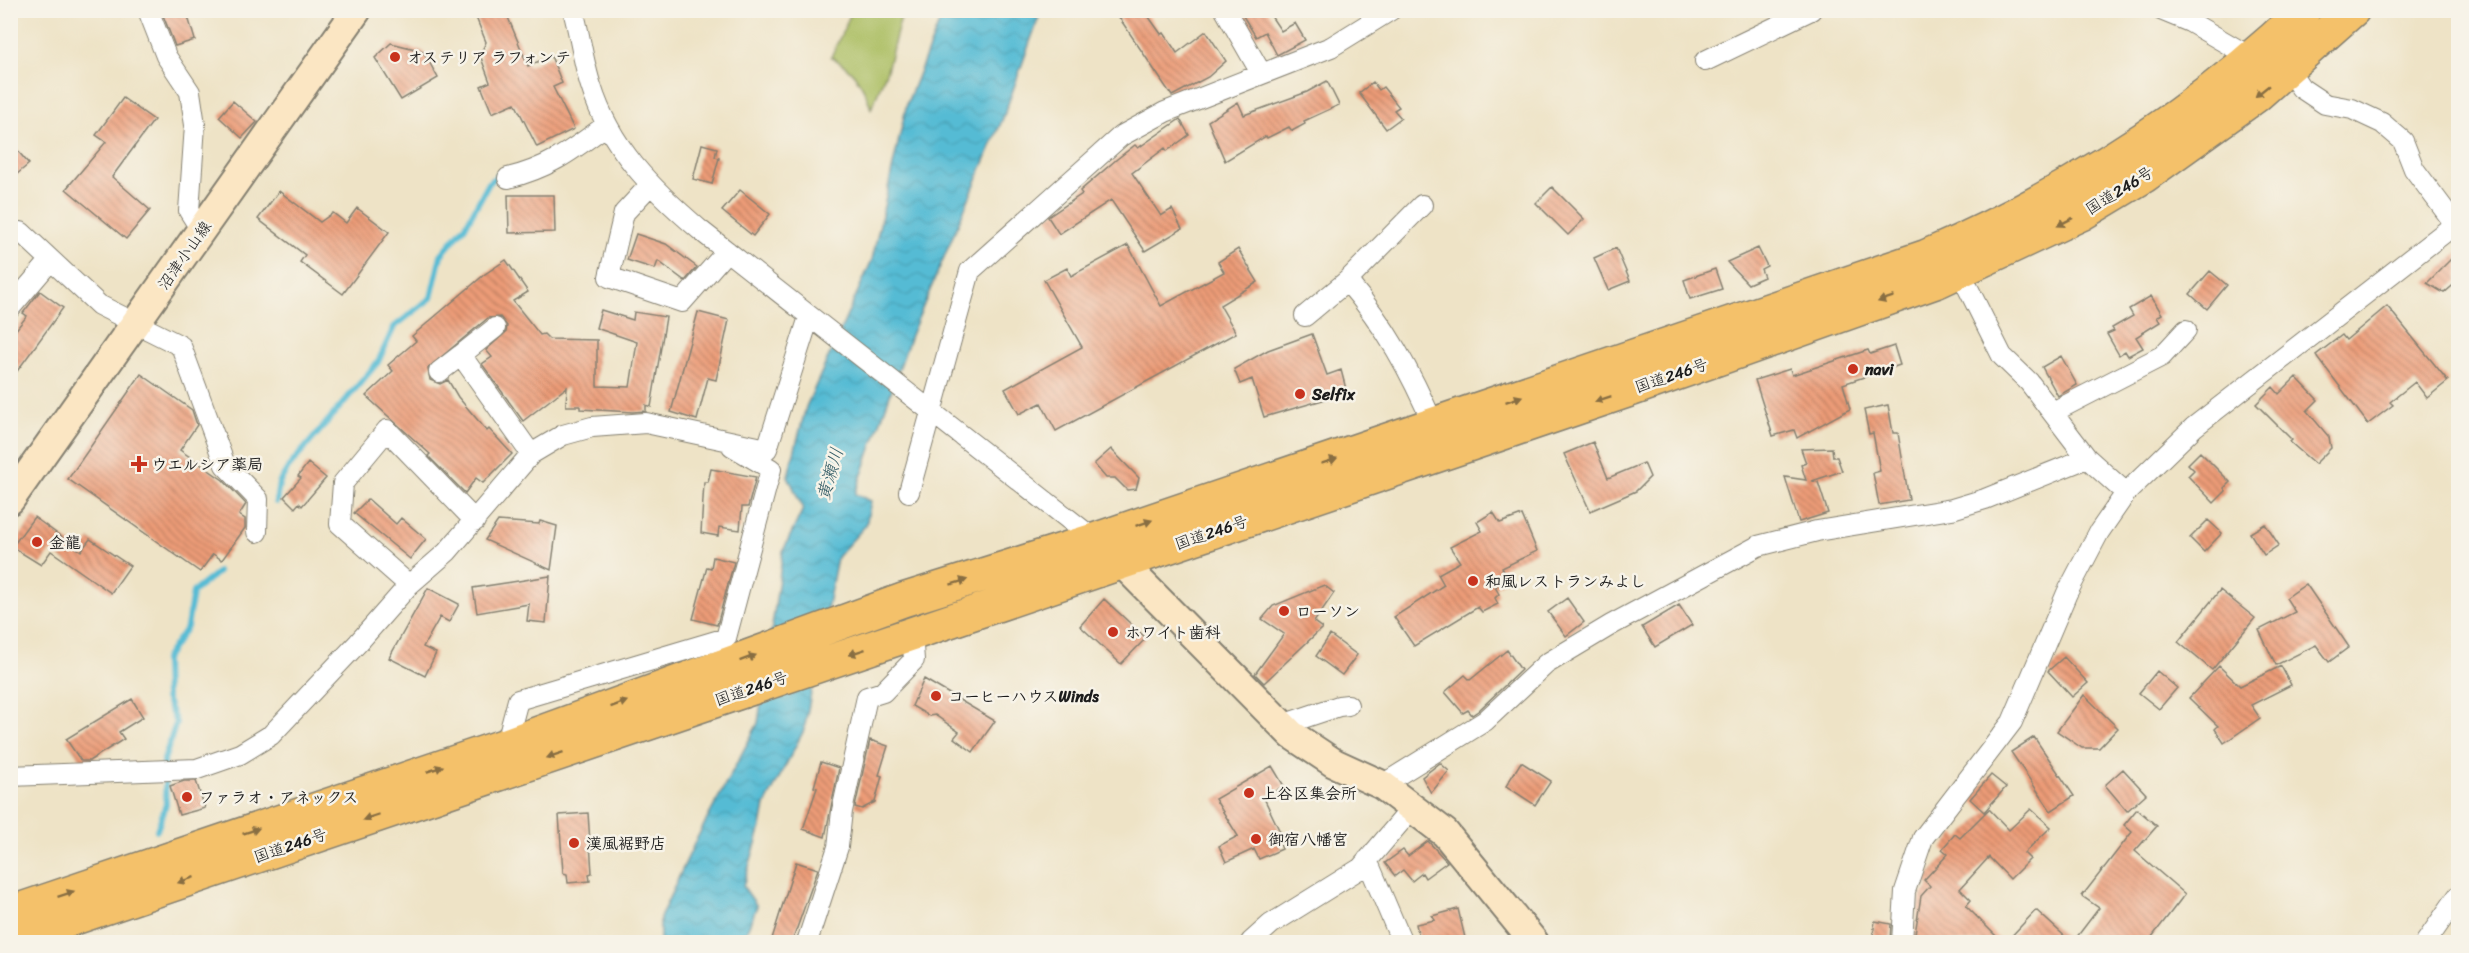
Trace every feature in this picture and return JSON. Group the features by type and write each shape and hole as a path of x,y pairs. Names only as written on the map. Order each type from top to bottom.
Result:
{"highway":[{"name":"国道246号","path":"10,940 692,693 903,600 1094,540 1434,426 1927,256 1994,227 2060,193 2124,154 2195,105 2252,58 2304,10"},
{"name":"国道246号","path":"10,913 506,745 912,633 1644,385 1959,272 2081,214 2144,176 2211,130 2289,69 2353,10"}],"main road":[{"name":"沼津小山線","path":"10,500 357,10"},
{"path":"1121,562 1292,735 1334,763 1382,784 1445,833 1534,942"}],"street":[{"path":"148,10 166,56 190,92 195,125 189,211 201,230"},
{"path":"573,10 590,85 605,126 621,152 650,185 727,251 1121,562"},
{"path":"1225,10 1261,73"},
{"path":"909,492 970,271 1121,136 1165,112 1331,47 1391,10"},
{"path":"1705,61 1811,10"},
{"path":"2161,10 2190,22 2252,58"},
{"path":"1902,942 1905,891 1923,838 2012,722 2067,593 2099,532 2126,493 2194,427 2457,223 2414,169 2403,141 2382,123 2352,109 2325,104 2301,88 2289,69"},
{"path":"508,178 536,172 564,158 605,126"},
{"path":"650,185 624,213 609,277 682,302 727,251"},
{"path":"1305,316 1347,281 1422,206"},
{"path":"21,232 99,305 181,346 225,465 258,499 258,532"},
{"path":"10,308 51,260"},
{"path":"1959,272 2002,356 2030,382 2087,458 2126,493"},
{"path":"1347,281 1370,307 1400,352 1434,426"},
{"path":"10,776 197,769 240,754 271,735 409,585 447,552 531,454 563,435 592,427 646,423 767,449 810,317"},
{"path":"439,372 495,328"},
{"path":"2053,412 2162,356 2186,330"},
{"path":"461,356 531,454"},
{"path":"409,585 340,524 343,483 387,430 475,520"},
{"path":"506,745 518,700 726,638 771,468 743,454 723,439"},
{"path":"1382,784 1485,721 1546,664 1611,625 1758,546 1817,531 1952,509 2060,471 2087,458"},
{"path":"807,942 838,847 842,811 867,697 883,692 914,660 912,633"},
{"path":"1282,725 1348,705"},
{"path":"1251,942 1271,924 1361,868 1413,807"},
{"path":"1367,860 1402,942"},
{"path":"2426,942 2458,896"}],"green space":[{"path":"852,11 902,13 887,70 871,109 857,78 839,61 831,57"}],"water":[{"name":"黄瀬川","path":"944,11 1041,11 1003,118 911,335 855,494 871,501 866,525 837,557 804,730 765,805 761,827 743,886 757,906 742,942 660,942 660,918 695,842 758,723 783,551 803,509 788,476 806,407 872,260 907,103"}],"building":[{"path":"161,10 186,10 195,40 175,46"},
{"path":"473,10 505,10 528,66 551,56 562,83 553,87 574,129 537,147 515,103 492,113 481,86 490,82 480,55 486,42"},
{"path":"1114,10 1144,10 1161,34 1164,33 1177,53 1206,31 1226,61 1208,77 1172,96"},
{"path":"1253,10 1267,10 1281,31 1295,23 1305,40 1277,55 1265,32 1256,37 1243,16"},
{"path":"391,43 423,51 438,78 401,100 375,58"},
{"path":"1327,81 1339,105 1304,121 1305,124 1292,131 1289,127 1267,138 1266,136 1225,161 1208,121 1238,102 1244,115 1307,92"},
{"path":"1373,82 1379,90 1383,87 1399,107 1394,110 1401,118 1386,129 1359,93"},
{"path":"123,98 154,120 112,177 150,210 126,239 66,189 106,142 96,135"},
{"path":"233,101 257,122 242,138 219,117"},
{"path":"1180,119 1189,135 1167,151 1165,148 1132,173 1161,216 1172,209 1182,229 1145,251 1111,200 1059,234 1048,217 1082,194 1080,191 1135,145 1138,148"},
{"path":"10,142 29,164 10,180"},
{"path":"702,144 717,148 715,157 719,158 712,184 693,179"},
{"path":"1552,187 1584,219 1568,235 1536,203"},
{"path":"740,190 770,214 753,236 722,211"},
{"path":"279,191 320,222 333,213 346,223 357,208 389,232 343,294 300,262 305,255 258,219"},
{"path":"508,195 554,195 555,232 509,233"},
{"path":"636,234 666,244 697,267 685,281 658,261 655,269 627,260"},
{"path":"1128,245 1161,306 1224,272 1218,262 1238,249 1258,282 1220,305 1236,333 1056,431 1041,403 1019,414 1005,389 1082,347 1044,280 1067,268 1071,276"},
{"path":"1616,248 1630,281 1608,290 1594,258"},
{"path":"1758,248 1767,266 1761,269 1764,277 1748,284 1727,262"},
{"path":"2458,252 2458,281 2444,293 2427,283"},
{"path":"506,260 528,292 513,301 540,335 544,334 549,339 597,340 597,386 630,387 637,342 596,328 601,310 633,320 634,312 666,317 651,407 646,405 646,411 633,412 566,406 567,387 523,421 482,364 492,357 486,350 506,332 507,326 500,317 488,318 428,368 430,380 440,384 448,380 458,397 487,431 489,429 512,454 483,483 476,478 465,493 428,456 430,454 366,396 393,371 388,365 416,341 412,336 485,274"},
{"path":"1715,269 1722,289 1690,299 1684,280"},
{"path":"2210,271 2227,285 2207,309 2190,294"},
{"path":"40,291 63,308 10,381 10,337 27,316 23,313"},
{"path":"2151,296 2162,314 2157,317 2160,322 2136,337 2143,348 2128,356 2125,351 2119,355 2107,334 2114,331 2112,328 2133,316 2129,309"},
{"path":"2387,306 2448,381 2427,398 2415,382 2390,402 2393,405 2368,424 2316,355 2342,335 2346,340"},
{"path":"698,312 729,320 716,380 708,378 697,420 671,412"},
{"path":"1312,334 1327,375 1341,370 1347,393 1264,417 1252,379 1240,384 1234,369 1268,350"},
{"path":"1894,346 1900,365 1843,384 1850,409 1797,438 1794,430 1773,436 1755,380 1790,369 1792,375 1868,350 1870,354"},
{"path":"2061,356 2077,385 2058,396 2042,367"},
{"name":"ウエルシア薬局","path":"141,374 192,410 197,425 180,450 223,480 246,504 239,515 245,519 245,528 222,560 213,554 200,572 68,479"},
{"path":"2296,377 2318,400 2307,411 2329,437 2331,448 2315,464 2290,442 2292,440 2256,404 2273,387 2279,394"},
{"path":"1888,405 1893,433 1898,433 1909,500 1879,505 1873,473 1880,471 1873,433 1869,434 1864,410"},
{"path":"1593,442 1608,478 1644,463 1650,477 1636,491 1590,511 1564,454"},
{"path":"1832,448 1833,457 1837,457 1842,471 1812,481 1818,482 1828,513 1799,522 1785,477 1806,480 1801,465 1806,463 1801,449"},
{"path":"1111,449 1139,478 1136,489 1127,490 1115,478 1106,478 1094,464"},
{"path":"2200,452 2230,482 2224,488 2226,491 2214,503 2188,476 2194,470 2188,464"},
{"path":"308,463 326,478 302,506 299,503 295,508 284,497 301,478 298,476"},
{"path":"711,469 756,477 748,507 742,507 740,530 719,527 718,536 701,533 704,482 708,482"},
{"path":"368,499 396,524 401,518 426,539 410,559 354,513"},
{"name":"和風レストランみよし","path":"1493,512 1500,523 1522,515 1537,551 1502,568 1508,578 1495,587 1499,594 1495,598 1498,604 1482,612 1478,607 1414,646 1394,617 1444,585 1438,574 1460,562 1450,547 1482,531 1477,522"},
{"path":"34,517 81,551 90,539 130,566 111,593 51,551 41,565 12,547"},
{"path":"2208,520 2222,533 2204,552 2190,538"},
{"path":"498,521 539,524 540,521 557,526 551,570 485,540"},
{"path":"2265,524 2279,545 2264,555 2250,533"},
{"path":"713,557 734,562 717,625 693,619 707,567 711,568"},
{"path":"550,576 546,623 527,621 529,604 477,613 473,588"},
{"path":"2306,584 2349,647 2329,662 2316,645 2276,665 2259,630 2295,612 2286,598"},
{"path":"1324,585 1334,593 1314,622 1322,628 1264,683 1255,674 1284,634 1262,619 1273,606"},
{"path":"428,588 459,604 449,622 440,617 423,647 436,653 425,676 389,658"},
{"path":"2220,590 2255,618 2212,670 2178,642"},
{"path":"1567,598 1584,622 1566,636 1548,612"},
{"name":"ホワイト歯科","path":"1104,599 1146,638 1121,664 1080,626"},
{"path":"1679,605 1692,625 1655,647 1642,627"},
{"path":"1330,635 1357,655 1342,675 1316,656"},
{"path":"1507,650 1521,670 1478,711 1472,715 1468,710 1463,713 1445,692 1465,675 1470,680"},
{"path":"2064,657 2088,683 2072,697 2048,671"},
{"path":"2219,666 2240,686 2281,666 2291,685 2251,705 2260,718 2224,743 2215,729 2218,726 2189,698"},
{"path":"2157,671 2177,688 2159,709 2139,693"},
{"path":"924,679 995,721 973,752 954,738 959,732 935,715 929,716 912,706"},
{"path":"2084,695 2118,728 2099,748 2082,748 2057,731"},
{"path":"132,699 143,717 119,732 124,739 89,761 81,761 66,739"},
{"path":"2034,737 2074,796 2051,811 2011,752"},
{"path":"870,740 888,746 879,775 882,776 875,802 862,809 855,807"},
{"path":"821,762 839,768 825,837 803,829 817,788 814,787"},
{"path":"1521,762 1551,781 1535,805 1506,786"},
{"path":"1440,763 1449,771 1431,793 1422,777"},
{"path":"1272,766 1284,786 1264,798 1283,838 1278,840 1282,849 1259,859 1254,849 1226,862 1219,846 1238,836 1215,799"},
{"path":"2123,769 2146,794 2127,811 2105,785"},
{"path":"1991,775 2006,787 1984,812 1970,799"},
{"name":"ファラオ・アネックス","path":"184,781 196,781 205,808 179,815 170,786"},
{"path":"1989,809 2009,830 2031,809 2051,827 2024,853 2030,859 2010,879 1989,857 1960,889 1971,900 1966,906 2002,942 1914,940 1921,896 1930,886 1924,880 1948,854 1942,849 1955,834 1960,838"},
{"path":"2137,809 2157,826 2135,851 2185,894 2148,942 2073,942 2099,908 2082,896 2132,832 2124,825"},
{"path":"588,813 592,873 589,874 590,881 568,883 567,874 563,873 559,815"},
{"path":"1428,841 1447,862 1425,878 1422,873 1412,881 1403,870 1395,876 1385,863 1403,850 1408,856"},
{"path":"796,862 818,869 792,942 771,942"},
{"path":"1458,909 1466,942 1420,942 1416,924 1435,920 1432,916"},
{"path":"2036,910 2071,942 2006,942"},
{"path":"1875,921 1891,924 1890,942 1872,942"}],"waterway":[{"path":"276,502 279,483 288,468 378,362 394,327 431,298 441,255 466,225 489,183 497,176"},
{"path":"157,830 166,804 164,760 176,723 166,698 165,659 187,627 193,592 218,572"}],"place":[{"name":"オステリア ラフォンテ","path":"395,57"},
{"name":"navi","path":"1853,369"},
{"name":"Selfix","path":"1300,394"},
{"name":"ウエルシア薬局","path":"139,464"},
{"name":"金龍","path":"37,542"},
{"name":"和風レストランみよし","path":"1473,581"},
{"name":"ローソン","path":"1284,611"},
{"name":"ホワイト歯科","path":"1113,632"},
{"name":"コーヒーハウスWinds","path":"936,696"},
{"name":"上谷区集会所","path":"1249,793"},
{"name":"ファラオ・アネックス","path":"187,797"},
{"name":"御宿八幡宮","path":"1256,839"},
{"name":"漢風裾野店","path":"574,843"}]}
